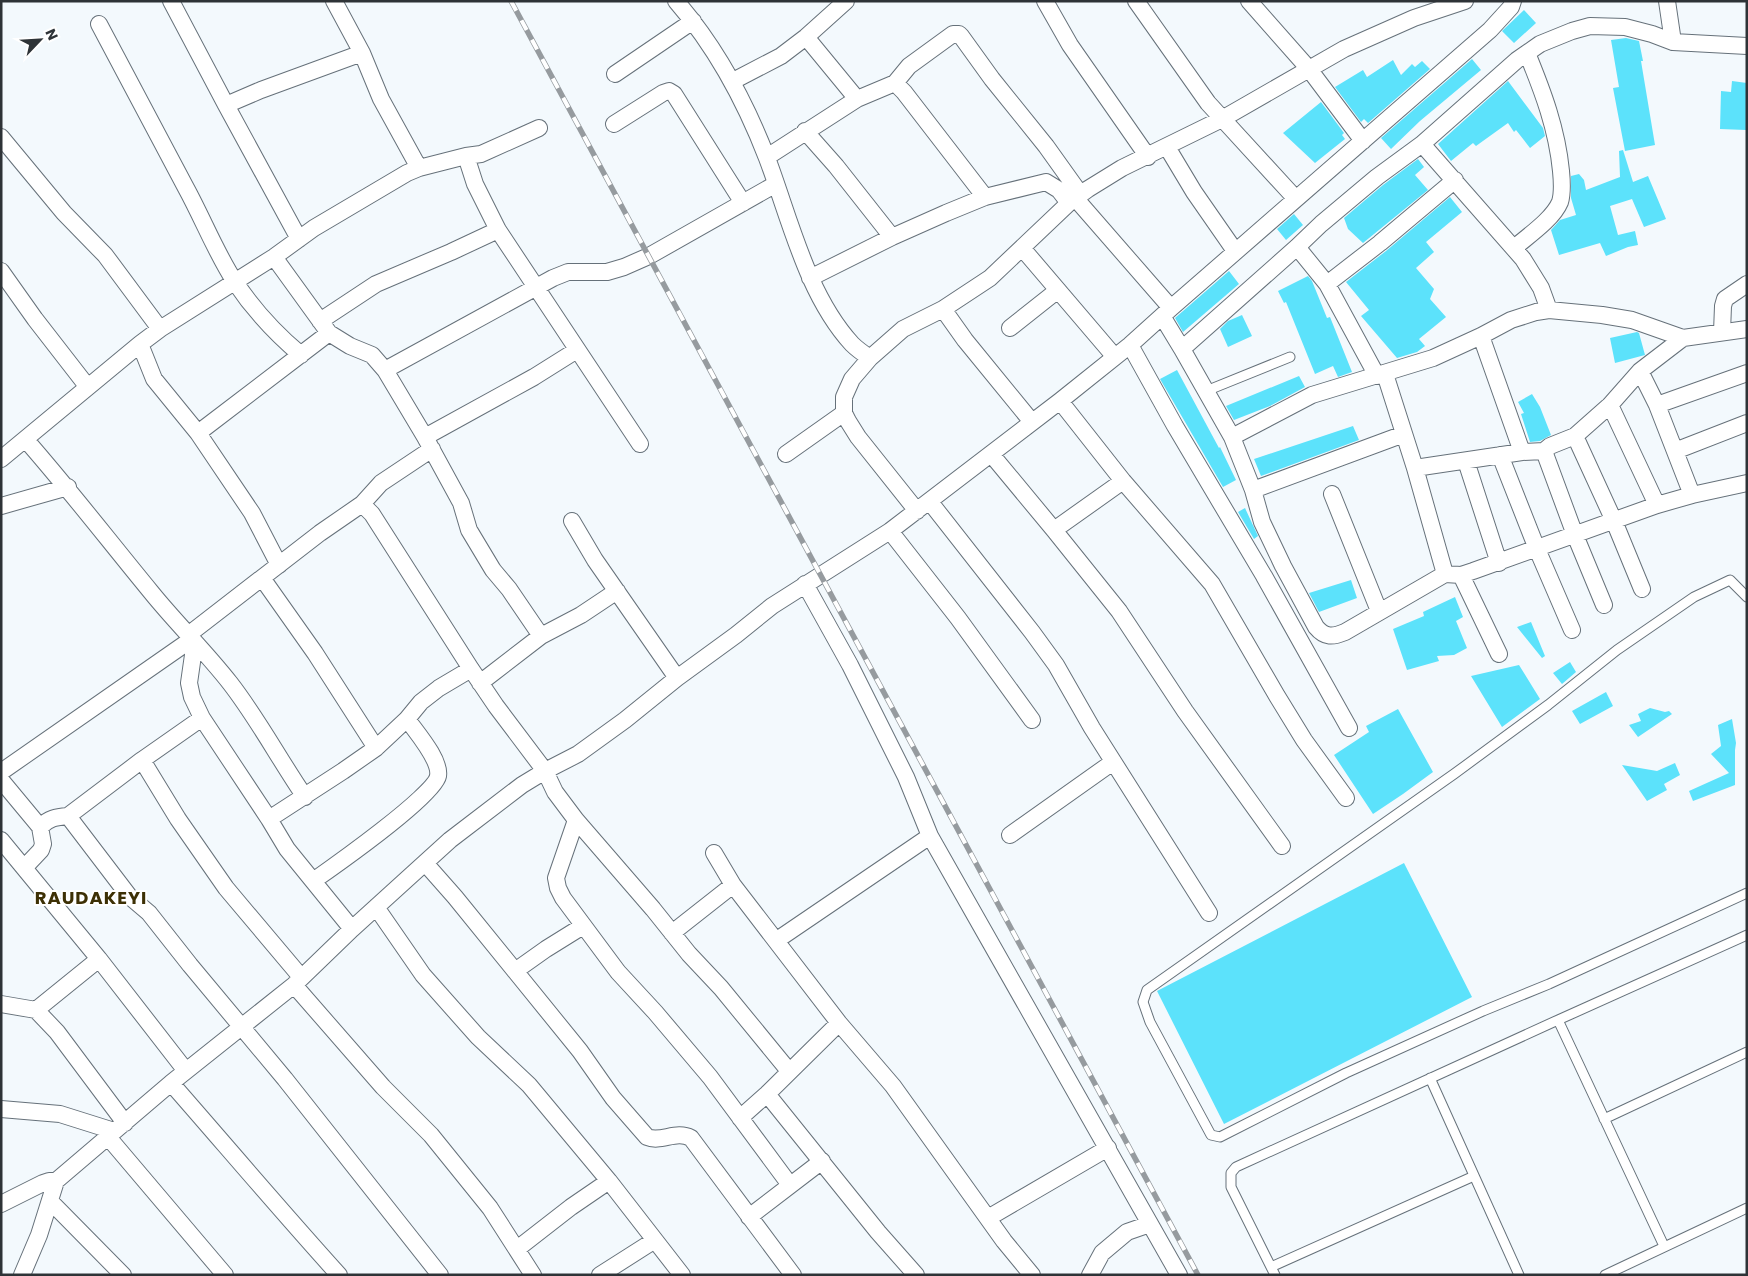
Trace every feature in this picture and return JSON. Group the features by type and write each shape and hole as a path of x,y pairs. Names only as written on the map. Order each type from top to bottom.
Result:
{"street":[{"path":"171,1 299,239"},
{"path":"334,1 362,53 381,99 419,168"},
{"path":"676,1 693,21 733,81 766,157 810,278 852,345 870,358"},
{"path":"733,81 781,56 806,37 846,1"},
{"path":"1045,1 1070,44 1148,157"},
{"path":"1136,1 1208,103 1296,198"},
{"path":"1249,1 1309,69 1363,141"},
{"path":"1209,913 1113,762 1056,665 1032,632 924,506 858,437 844,413 844,397 852,379 870,358 903,329 943,309 990,278 1075,199 1122,168 1222,120 1344,49 1414,18 1465,1"},
{"path":"22,1275 39,1236 56,1182 171,1083 298,981 450,840 522,785 544,771 578,754 625,720 772,606 890,531 1060,401 1130,345 1235,251 1490,30 1513,1"},
{"path":"1667,1 1674,42"},
{"path":"615,74 693,21"},
{"path":"99,24 235,282 254,308 282,339 301,355"},
{"path":"1182,349 1328,218 1422,144 1527,53 1557,36 1590,26 1625,27 1674,42 1747,46"},
{"path":"766,157 856,99 895,83 909,66 923,55 953,34 959,34 992,80 1046,146 1075,199 1166,312 1182,349 1232,437 1262,522 1283,566 1321,633 1334,636 1346,632 1379,612 1453,574 1499,563 1658,505 1692,495 1747,483"},
{"path":"806,37 856,99"},
{"path":"226,105 362,53"},
{"path":"1514,248 1554,212 1560,201 1562,187 1557,140 1547,102 1527,53"},
{"path":"895,83 985,197"},
{"path":"614,124 663,93 669,91 674,94 743,203"},
{"path":"1,459 26,440 87,386 160,329 274,257 314,228 382,187 419,168 481,154 538,128"},
{"path":"805,132 836,166 892,237"},
{"path":"1,137 64,213 105,255 160,329"},
{"path":"1422,144 1523,259 1541,288 1549,310"},
{"path":"1166,147 1194,192 1235,251"},
{"path":"466,156 475,184 498,230 640,444"},
{"path":"1327,284 1455,180"},
{"path":"810,278 892,237 985,197 1046,182 1075,199"},
{"path":"384,370 568,272 606,272 624,267 648,256 776,184"},
{"path":"198,433 301,355 325,327 376,284 498,230"},
{"path":"1297,247 1327,284 1381,375 1404,434 1453,574 1499,654"},
{"path":"1022,248 1115,357"},
{"path":"274,257 325,327 350,346 372,355 384,370 428,443 461,503 469,530 493,570 509,589 541,636"},
{"path":"1,271 40,326 87,386"},
{"path":"1722,332 1722,306 1725,299 1747,284"},
{"path":"1010,328 1058,290"},
{"path":"943,309 965,340 1032,422"},
{"path":"1232,437 1312,395 1433,358 1511,320 1536,312 1549,310 1632,320 1683,338 1747,329"},
{"path":"1481,336 1522,452"},
{"path":"1415,468 1544,450 1575,436 1610,405 1640,371 1683,338"},
{"path":"140,344 154,379 198,433 252,513 279,565"},
{"path":"1130,345 1175,426 1264,576 1348,728"},
{"path":"1,772 192,640 262,578 362,504 381,483 428,443 577,350"},
{"path":"1640,371 1656,405 1692,495"},
{"path":"1656,405 1747,373"},
{"path":"1060,401 1123,481 1212,584 1277,696 1309,747 1346,798"},
{"path":"1610,405 1658,505"},
{"path":"786,454 844,413"},
{"path":"1674,451 1747,423"},
{"path":"1252,490 1404,434"},
{"path":"1575,436 1642,589"},
{"path":"26,440 68,488 151,592 229,682 256,719 304,797"},
{"path":"1544,450 1575,535 1604,605"},
{"path":"990,454 1119,611 1185,711 1282,846"},
{"path":"1500,455 1537,549 1572,630"},
{"path":"1466,461 1499,563"},
{"path":"1054,530 1123,481"},
{"path":"1,506 68,488"},
{"path":"1332,494 1379,612"},
{"path":"362,504 372,514 386,534 476,676 544,771 555,792 576,820 721,988 789,1071"},
{"path":"572,521 595,560 677,678"},
{"path":"890,531 958,618 1032,720"},
{"path":"262,578 315,653 376,748"},
{"path":"805,584 850,665 902,768 930,836 1180,1275"},
{"path":"269,819 376,748 408,719 421,702 439,688 476,676 617,592"},
{"path":"192,640 193,655 189,683 192,697 202,718 287,849 352,929"},
{"path":"40,827 54,817 68,816 142,760 202,718"},
{"path":"313,881 370,840 407,809 433,784 438,776 438,767 433,756 408,719"},
{"path":"142,760 178,819 226,888 383,1087 431,1134 490,1208 533,1275"},
{"path":"1010,835 1113,762"},
{"path":"1,780 40,827 43,844 41,850 24,868"},
{"path":"68,816 129,896 149,914 242,1026 440,1275"},
{"path":"576,820 556,878 556,883 563,898 618,972 710,1077 790,1185"},
{"path":"776,940 930,836"},
{"path":"1,840 186,1071"},
{"path":"714,853 734,885 839,1023 893,1086 1004,1241 1032,1275"},
{"path":"425,862 580,1051 613,1098 647,1137 655,1140 686,1135 691,1138 793,1275"},
{"path":"672,933 734,885"},
{"path":"376,907 423,975 478,1037 529,1085 609,1181 682,1275"},
{"path":"515,971 583,926"},
{"path":"36,1010 99,960"},
{"path":"1,1004 36,1010 57,1032 116,1130 225,1275"},
{"path":"740,1118 839,1023"},
{"path":"171,1083 280,1210 339,1275"},
{"path":"767,1094 878,1232 916,1275"},
{"path":"1,1109 60,1114 116,1130"},
{"path":"988,1218 1108,1148"},
{"path":"749,1217 822,1161"},
{"path":"1,1204 43,1183 49,1181 56,1182"},
{"path":"517,1249 571,1207 609,1181"},
{"path":"51,1202 123,1275"},
{"path":"1090,1275 1102,1253 1127,1232 1150,1224"},
{"path":"600,1275 655,1240"}],"lane":[{"path":"1206,391 1290,357"},
{"path":"1747,597 1730,580 1694,597 1617,650 1548,705 1454,774 1147,990 1143,1002 1150,1022 1211,1136 1220,1137 1346,1073 1483,1011 1558,980 1747,893"},
{"path":"1474,1176 1273,1271 1230,1187 1231,1173 1236,1167 1262,1154 1747,936"},
{"path":"1558,1020 1664,1246"},
{"path":"1604,1120 1747,1052"},
{"path":"1430,1078 1519,1275"},
{"path":"1605,1275 1747,1208"}],"building":[{"path":"1524,10 1536,23 1514,43 1502,31"},
{"path":"1626,38 1639,41 1655,145 1625,151 1613,88 1619,87 1611,40"},
{"path":"1472,59 1481,70 1420,121 1391,149 1381,138"},
{"path":"1393,60 1401,75 1412,64 1415,67 1422,61 1430,69 1368,123 1364,119 1361,122 1335,87 1363,70 1367,77"},
{"path":"1508,81 1543,128 1545,136 1530,148 1508,123 1476,146 1473,143 1451,161 1438,144"},
{"path":"1732,81 1747,83 1746,130 1720,129 1721,91 1731,92"},
{"path":"1321,102 1344,133 1342,135 1345,139 1315,163 1283,133"},
{"path":"1623,150 1633,182 1648,176 1666,219 1644,227 1632,199 1610,206 1618,235 1635,231 1638,245 1606,256 1600,243 1559,255 1551,230 1560,220 1576,215 1571,198 1571,176 1579,174 1584,180 1586,190 1620,177 1619,151"},
{"path":"1418,159 1424,167 1415,175 1428,190 1363,243 1348,229 1344,218"},
{"path":"1450,197 1462,212 1426,242 1434,252 1416,268 1434,289 1430,299 1446,317 1419,339 1425,346 1417,352 1397,358 1361,316 1369,310 1346,282"},
{"path":"1294,214 1303,225 1286,240 1277,229"},
{"path":"1229,271 1239,284 1183,332 1175,318"},
{"path":"1308,276 1312,281 1327,318 1330,317 1352,372 1338,377 1333,366 1315,374 1286,302 1284,303 1278,291"},
{"path":"1242,315 1252,336 1228,347 1220,329 1228,321"},
{"path":"1639,333 1645,355 1615,363 1610,338"},
{"path":"1177,370 1236,480 1223,487 1160,379"},
{"path":"1299,376 1305,387 1270,406 1234,420 1226,406"},
{"path":"1532,394 1540,407 1551,435 1540,441 1530,442 1521,414 1524,413 1518,402"},
{"path":"1353,426 1359,440 1261,476 1254,459"},
{"path":"1245,508 1258,536 1254,539 1238,512"},
{"path":"1351,580 1357,598 1319,612 1309,593"},
{"path":"1455,597 1463,617 1456,621 1467,648 1454,655 1437,656 1439,661 1407,670 1393,629 1424,616 1423,612"},
{"path":"1531,622 1545,656 1542,658 1517,627"},
{"path":"1570,662 1576,672 1562,684 1553,673"},
{"path":"1519,665 1540,699 1502,727 1471,676"},
{"path":"1606,692 1613,706 1580,724 1572,711"},
{"path":"1650,708 1665,712 1669,711 1672,714 1638,737 1629,725 1641,721 1638,714"},
{"path":"1398,709 1433,772 1373,814 1334,755 1369,732 1366,726"},
{"path":"1732,719 1736,743 1735,785 1693,801 1689,791 1729,773 1711,754 1721,746 1718,725"},
{"path":"1675,763 1680,775 1664,784 1667,790 1647,801 1622,765 1657,771"},
{"path":"1404,863 1472,997 1224,1124 1157,991"}],"railway":[{"path":"511,1 1198,1275"}],"district":[{"name":"RAUDAKEYI","path":"91,897"}]}
